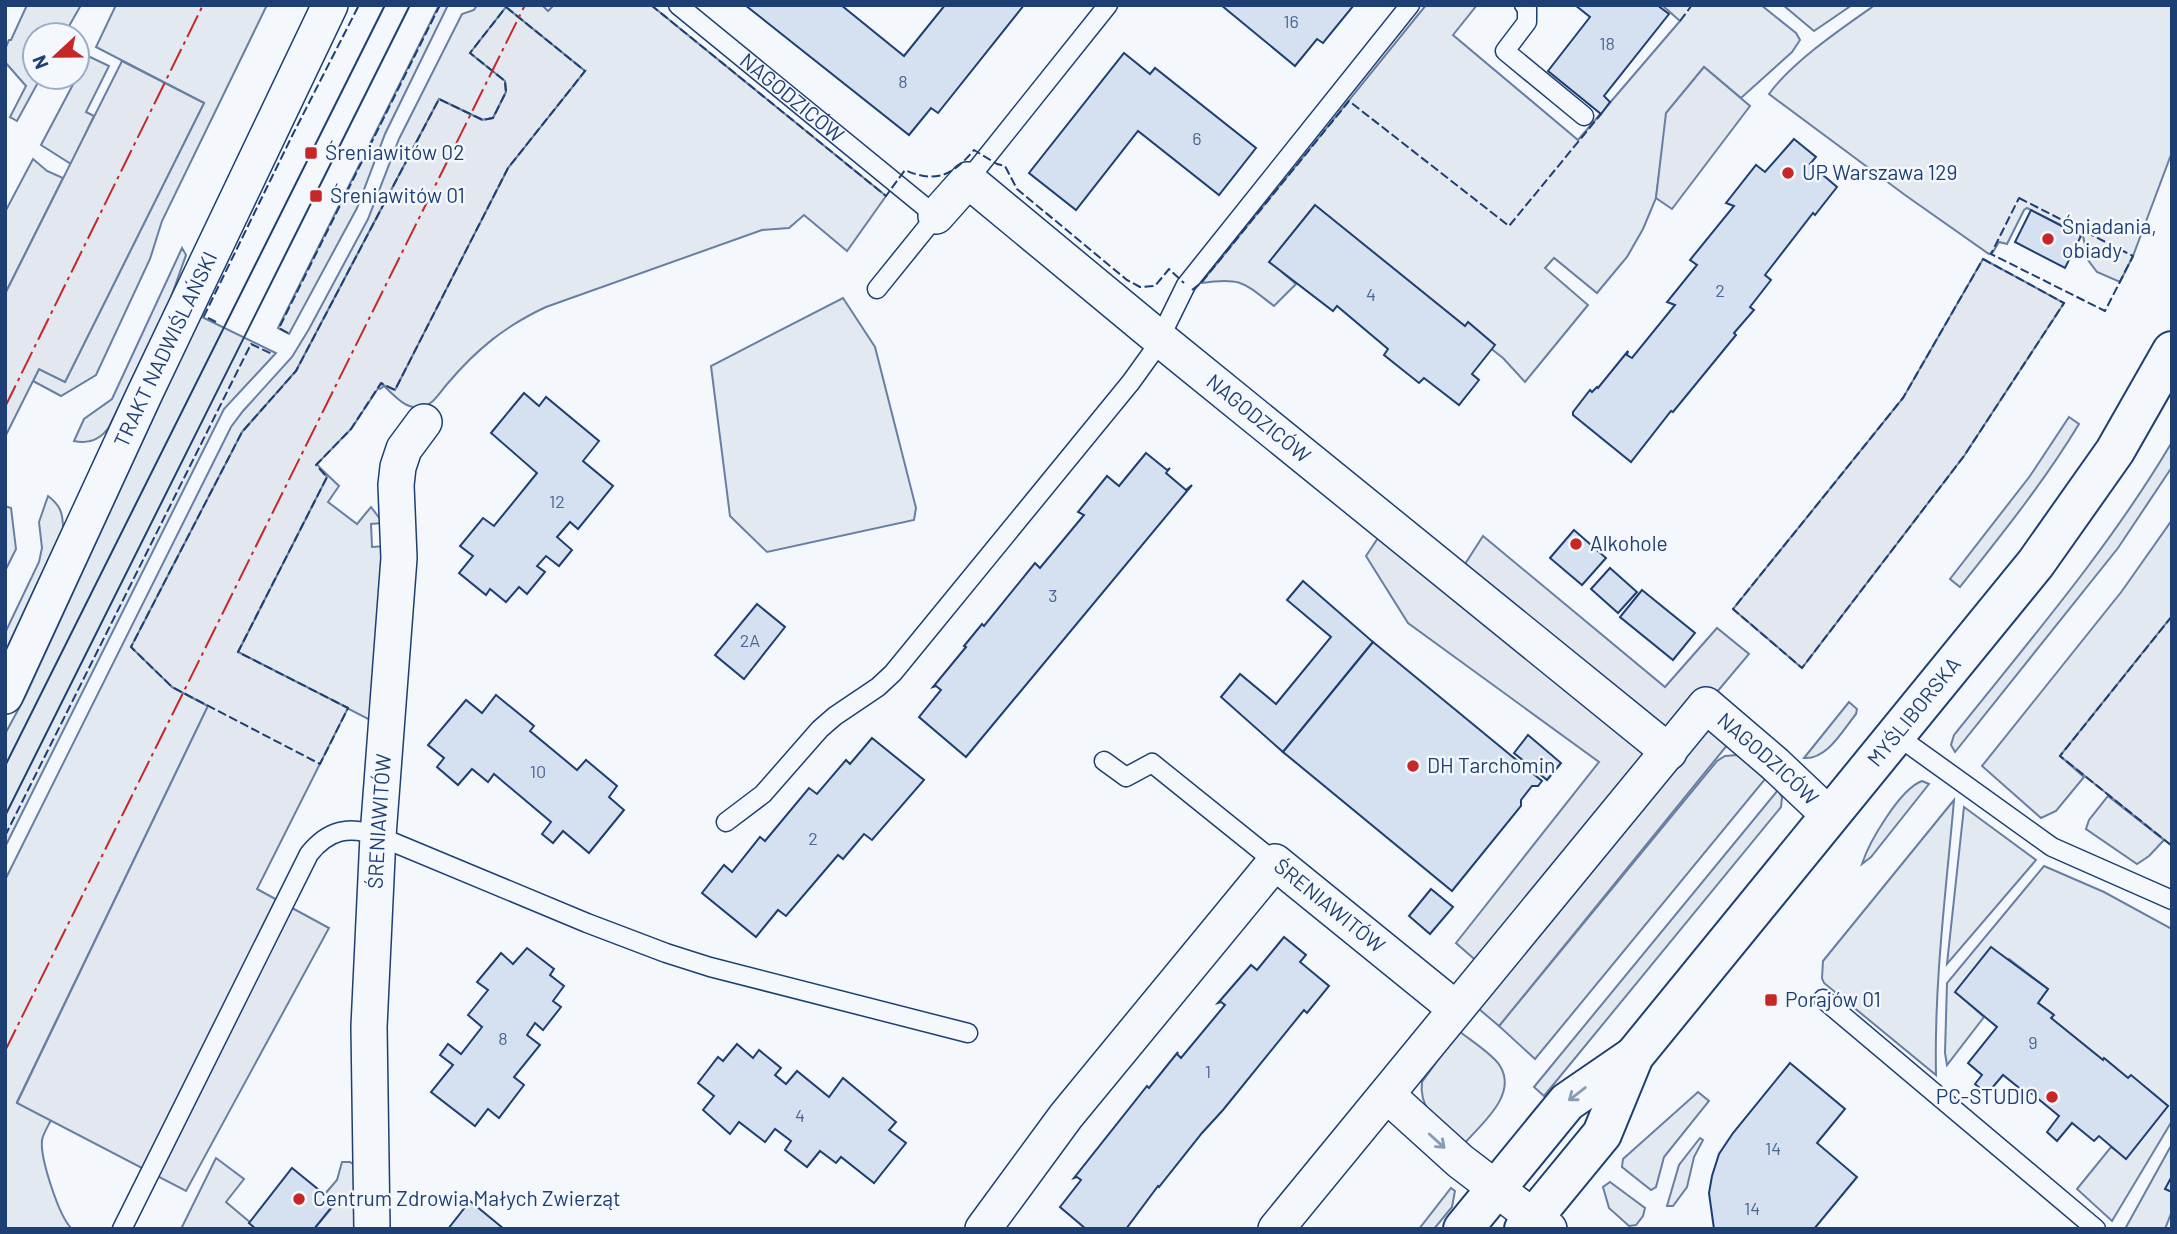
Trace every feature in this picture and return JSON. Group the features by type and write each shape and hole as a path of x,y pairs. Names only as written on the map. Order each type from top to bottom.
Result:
{"street":[{"name":"TRAKT NADWIŚLAŃSKI","path":"5,696 144,395 330,5"},
{"path":"936,216 968,180"},
{"name":"NAGODZICÓW","path":"968,180 1669,752 1706,705 1830,816"},
{"name":"MYŚLIBORSKA","path":"1463,1229 1567,1102 1633,1056 1999,611 2115,451 2172,351"},
{"name":"ŚRENIAWITÓW","path":"372,1229 369,1027 378,836 399,558 396,485 404,449 424,422"},
{"path":"1276,1229 1669,752"},
{"name":"ŚRENIAWITÓW","path":"983,1229 1066,1116 1275,862 1456,1009"},
{"name":"MYŚLIBORSKA","path":"1496,1189 1535,1225 1602,1133 1633,1056"},
{"path":"1387,1095 1460,1161 1496,1189"}],"lane":[{"name":"NAGODZICÓW","path":"678,5 936,216"},
{"path":"968,180 1108,5"},
{"path":"726,822 763,794 835,716 878,687 893,673 1093,431 1147,361 1186,285 1410,5"},
{"path":"1524,5 1527,8 1527,22 1505,51 1584,116"},
{"path":"877,289 936,216"},
{"path":"1896,735 2052,847 2172,900"},
{"path":"1104,761 1126,777 1152,763 1275,862"},
{"path":"122,1229 309,854 327,835 339,831 352,829 378,836 666,953 710,967 968,1033"},
{"path":"1823,999 2095,1229"}],"shaded area":[{"path":"27,5 81,5 72,21 21,21 21,80 5,62 5,49"},
{"path":"116,5 267,5 162,221 150,259 96,375 61,396 33,381 39,369 65,382 204,103 96,47"},
{"path":"439,5 448,5 385,134 357,208 289,334 278,328"},
{"path":"477,5 542,5 548,11 554,5 651,5 886,196 847,251 804,215 789,228 762,230 546,307 492,339 429,404 410,406 400,401 384,386 380,389 366,379 396,386 508,168 585,71 505,81 506,92 493,118 483,120 439,99 296,371 242,432 172,687 208,706 17,1102 51,1120 42,1140 44,1160 56,1200 72,1229 5,1229 5,880 231,427 292,357 309,329 368,219 399,139 462,14 474,10"},
{"path":"1426,5 1477,5 1453,35 1578,140 1680,21 1662,5 1761,5 1796,33 1800,40 1792,52 1741,98 1704,67 1667,113 1656,198 1627,257 1597,293 1554,258 1545,268 1588,305 1525,382 1503,358 1324,218 1282,272 1296,284 1274,306 1241,283 1201,283"},
{"path":"1783,5 1852,5 1814,31"},
{"path":"1875,5 2172,5 2172,152 2133,256 2120,282 2097,272 2088,260 2083,236 2027,208 2007,244 1999,242 1989,254 1769,94 1804,58"},
{"path":"506,7 585,71 508,168 395,390 381,384 351,429 317,464 327,477 238,652 348,708 257,889 329,928 186,1191 17,1103 208,706 172,687 131,647 242,432 296,371 439,99 482,120 493,118 506,92 505,81 470,53"},
{"path":"91,57 109,66 86,112 94,116 71,164 41,145 70,91 91,91"},
{"path":"122,61 204,103 65,382 39,369 5,437 5,294"},
{"path":"1704,67 1750,106 1672,209 1656,198 1666,113"},
{"path":"23,91 33,91 17,121 10,117"},
{"path":"33,159 47,171 63,178 5,294 5,212"},
{"path":"182,248 186,255 170,300 109,427 94,440 74,441 84,419 112,399"},
{"path":"1983,259 2064,303 1964,456 1802,668 1733,609 1903,398"},
{"path":"843,298 875,347 916,508 914,520 767,552 730,516 711,366"},
{"path":"200,316 276,353 224,409 5,847 5,734 25,697"},
{"path":"2069,417 2079,424 2066,445 1960,587 1950,579 2030,476"},
{"path":"2172,442 2172,467 2118,548 1955,752 1951,745 1954,735 2096,556"},
{"path":"316,464 339,486 328,502 357,524 371,507 383,523 371,524 372,547 387,546 372,721 238,652 315,500"},
{"path":"48,496 60,510 63,528 5,652 5,633 39,562 42,548 39,522"},
{"path":"5,506 11,508 16,549 5,571"},
{"path":"2172,520 2172,616 2060,756 2084,777 2056,811 2041,818 1982,766 2122,591"},
{"path":"1380,535 1447,592 1483,536 1665,687 1717,628 1749,654 1706,705 1737,733 1499,1026 1466,998 1488,971 1456,943 1599,762 1408,623 1366,556"},
{"path":"2172,616 2172,846 2060,756"},
{"path":"1849,702 1857,709 1856,714 1840,735 1820,754 1804,758"},
{"path":"1737,755 1766,778 1535,1059 1499,1026 1717,761 1725,756"},
{"path":"1922,781 1929,784 1871,857 1862,864 1878,830 1895,805 1913,786"},
{"path":"1778,790 1782,797 1781,807 1544,1096 1534,1087"},
{"path":"2108,796 2164,840 2137,864 2086,829 2089,820"},
{"path":"1954,800 1939,971 1936,1075 1824,983 1823,961"},
{"path":"1964,807 2036,860 1947,964"},
{"path":"2044,866 2104,892 2172,929 2172,1121 2112,1221 2077,1189 2111,1147 2126,1158 2168,1106 2131,1076 2128,1078 2103,1060 2051,1018 2053,1014 2038,1003 2048,989 2009,959 1956,992 1984,1017 1947,1065 1947,983"},
{"path":"1459,1031 1493,1057 1504,1077 1501,1098 1488,1118 1464,1144 1434,1118 1422,1093 1422,1082"},
{"path":"1698,1092 1709,1101 1664,1157 1656,1187 1651,1190 1622,1167 1623,1159"},
{"path":"1700,1138 1703,1140 1694,1157 1687,1187 1673,1206 1667,1206 1679,1165"},
{"path":"2172,1144 2172,1176 2166,1189 2172,1192 2172,1211 2165,1229 2125,1229"},
{"path":"216,1158 244,1179 226,1202 258,1229 181,1229"},
{"path":"342,1162 350,1162 357,1167 361,1229 314,1229 335,1204 324,1195 337,1180"},
{"path":"1610,1182 1645,1208 1636,1225 1629,1226 1609,1208 1603,1187"},
{"path":"1451,1188 1455,1191 1452,1207 1434,1229 1419,1229"}],"building":[{"path":"745,5 841,5 904,56 945,5 1024,5 938,113 931,108 909,135"},
{"path":"1221,5 1354,5 1323,43 1317,39 1295,66"},
{"path":"1575,5 1657,5 1669,14 1604,96 1610,102 1601,114 1548,71 1590,17"},
{"path":"1124,53 1150,74 1155,68 1256,148 1219,195 1138,131 1076,210 1029,173"},
{"path":"1794,139 1816,157 1810,164 1837,187 1815,215 1813,213 1765,275 1771,280 1750,307 1754,310 1734,333 1736,335 1631,462 1573,415 1573,412 1590,390 1592,392 1598,388 1628,351 1627,355 1632,358 1675,305 1667,302 1697,265 1690,260 1734,206 1726,203 1756,165 1765,172"},
{"path":"1315,205 1465,326 1468,322 1495,345 1472,374 1479,380 1459,405 1424,378 1419,383 1384,355 1388,349 1337,306 1333,311 1269,262"},
{"name":"Śniadania, obiady","path":"2031,210 2081,236 2065,268 2015,242"},
{"path":"524,393 539,406 546,397 599,441 583,461 613,486 578,529 570,522 557,537 572,550 559,566 546,556 537,566 545,572 527,594 519,587 506,602 490,589 486,595 459,573 473,556 460,546 483,518 494,526 537,473 491,433"},
{"path":"1146,453 1167,470 1170,468 1166,473 1186,490 1192,485 966,757 919,717 941,690 933,687 982,624 984,626 1035,563 1040,568 1084,515 1078,512 1107,476 1119,486"},
{"name":"Alkohole","path":"1574,530 1606,558 1582,585 1550,558"},
{"path":"1610,568 1637,592 1618,613 1591,589"},
{"path":"1303,581 1373,642 1283,752 1221,697 1240,674 1276,704 1331,637 1287,600"},
{"path":"1642,590 1695,633 1673,660 1620,617"},
{"path":"757,604 785,627 744,679 715,655"},
{"name":"DH Tarchomin","path":"1373,642 1542,781 1538,786 1532,786 1521,800 1521,806 1452,891 1283,752"},
{"path":"496,695 534,726 530,731 577,770 586,760 617,786 609,797 624,810 589,853 563,831 553,843 542,834 551,822 494,774 488,782 472,769 458,785 437,767 444,758 428,745 466,700 482,713"},
{"path":"1528,735 1561,763 1547,780 1514,753"},
{"path":"872,738 924,780 872,840 864,834 843,859 838,855 786,916 778,910 756,937 702,893 724,865 732,872 760,837 765,841 809,788 817,794 846,760 850,764"},
{"path":"1431,889 1453,907 1430,934 1409,916"},
{"path":"1284,937 1306,955 1300,962 1329,986 1307,1013 1304,1010 1158,1186 1126,1229 1086,1229 1060,1207 1081,1180 1074,1178 1147,1086 1149,1088 1178,1052 1181,1058 1225,1005 1218,1003 1251,965 1257,970"},
{"path":"1991,947 2048,989 2038,1003 2054,1015 2051,1018 2128,1078 2131,1075 2168,1106 2126,1159 2099,1136 2094,1141 2072,1123 2057,1141 2047,1132 2059,1116 2003,1075 1987,1094 1975,1084 1982,1075 1968,1063 1997,1027 1955,992"},
{"path":"527,948 554,969 550,975 564,986 553,1001 561,1007 543,1030 535,1023 527,1035 540,1045 514,1077 524,1085 499,1118 488,1109 475,1126 431,1092 453,1065 440,1055 448,1044 461,1054 482,1027 468,1015 488,990 477,982 501,953 513,964"},
{"path":"737,1044 753,1058 759,1050 781,1068 775,1075 786,1084 797,1071 829,1097 843,1078 896,1122 889,1130 906,1143 874,1183 841,1157 836,1163 820,1151 807,1167 785,1150 791,1141 775,1129 765,1142 739,1122 730,1134 703,1110 714,1096 698,1083 718,1057 723,1061"},
{"path":"1790,1063 1845,1109 1817,1143 1857,1177 1814,1229 1714,1229 1709,1193 1719,1154"},
{"name":"Centrum Zdrowia Małych Zwierząt","path":"292,1168 335,1203 314,1229 256,1229 249,1223"},
{"path":"2172,1176 2172,1192 2165,1189"},
{"path":"470,1201 504,1229 448,1229"}],"tram line":[{"path":"5,766 385,5"},
{"path":"5,816 410,5"}],"fence":[{"path":"216,322 204,316 359,5"},
{"path":"288,333 279,328 440,5"},
{"path":"651,5 886,196 905,170 926,176 943,175 959,166 974,150 1005,166 1017,189 1127,280 1140,287 1155,286 1169,269 1184,283"},
{"path":"1680,21 1692,5"},
{"path":"506,7 585,71 508,168 395,390 381,383 351,429 316,465 327,477 238,652 348,708 320,764 172,687 131,647 242,432 296,371 439,99 483,120 493,118 506,92 505,81 470,53 506,7"},
{"path":"1192,290 1201,283 1349,101 1509,226 1601,114"},
{"path":"2019,198 2133,256 2105,311 1991,254 2019,198"},
{"path":"1983,259 2064,303 1964,456 1802,668 1733,609 1903,398 1983,259"},
{"path":"5,836 251,344 272,354"},
{"path":"2172,616 2060,756 2172,846"}],"power":[{"path":"5,407 203,5"},
{"path":"5,1051 525,5"}],"place":[{"name":"Śreniawitów 02","path":"311,153"},
{"name":"UP Warszawa 129","path":"1788,173"},
{"name":"Śreniawitów 01","path":"316,196"},
{"name":"Śniadania, obiady","path":"2048,239"},
{"name":"Alkohole","path":"1576,544"},
{"name":"DH Tarchomin","path":"1413,766"},
{"name":"Porajów 01","path":"1771,1000"},
{"name":"PC-STUDIO","path":"2052,1097"},
{"name":"Centrum Zdrowia Małych Zwierząt","path":"299,1199"}]}
